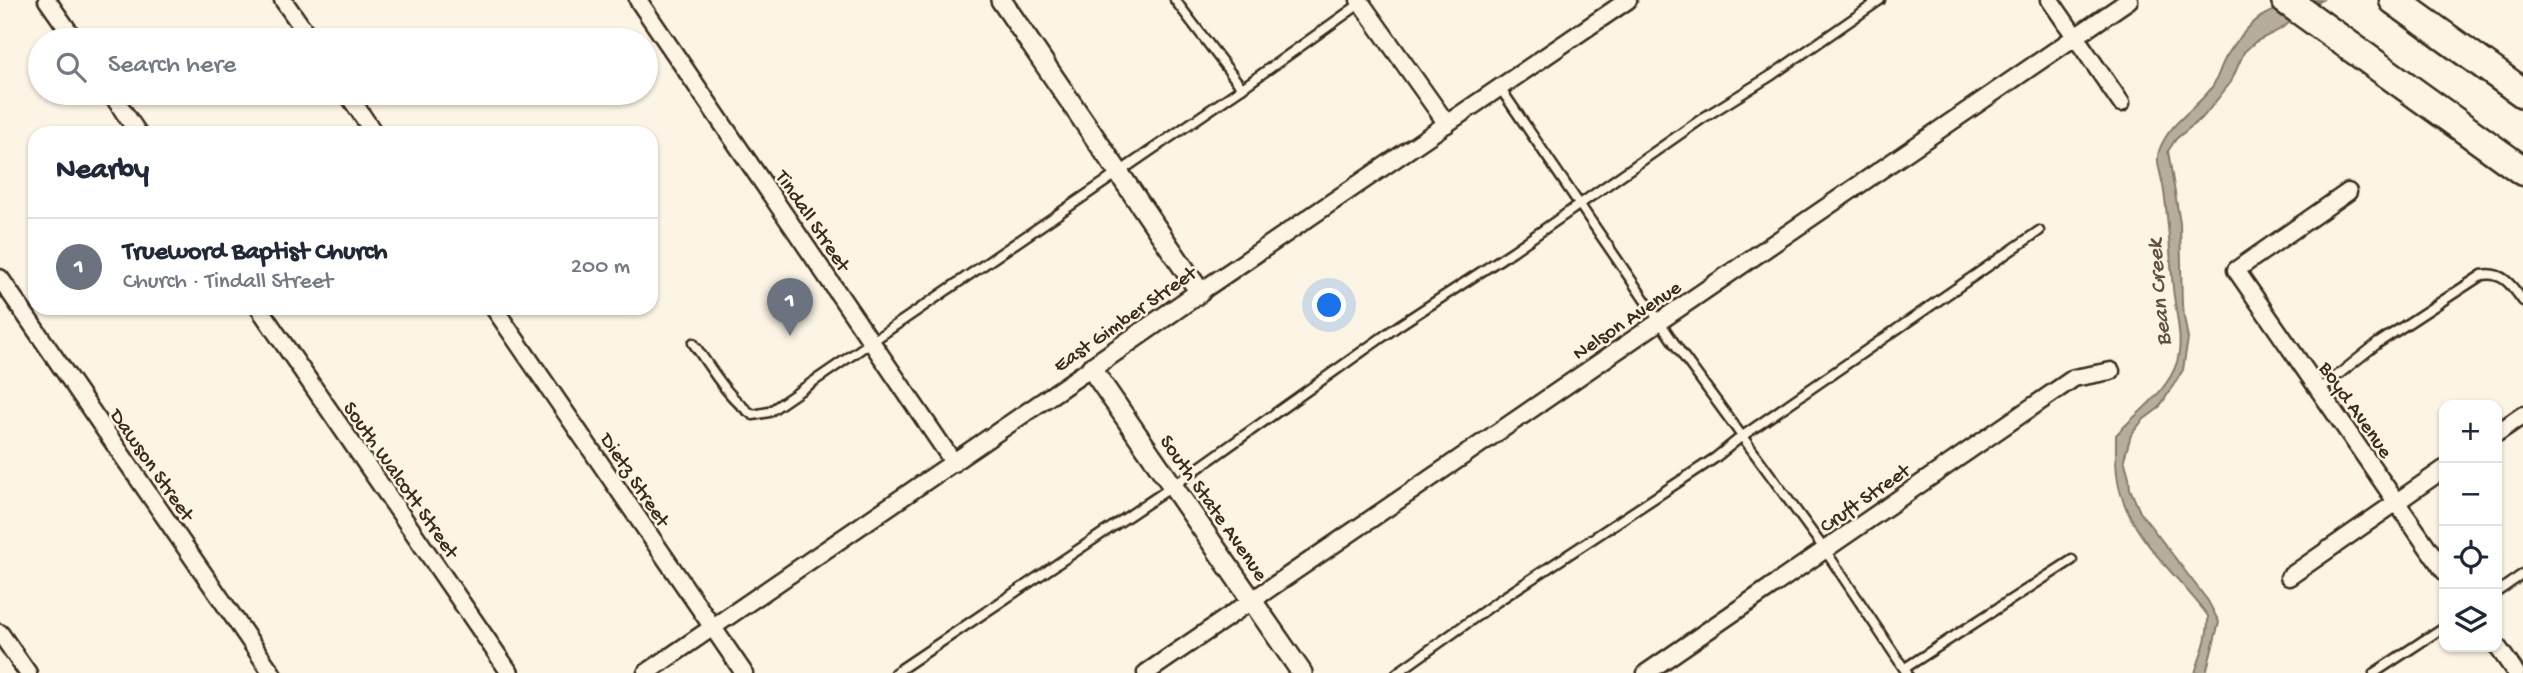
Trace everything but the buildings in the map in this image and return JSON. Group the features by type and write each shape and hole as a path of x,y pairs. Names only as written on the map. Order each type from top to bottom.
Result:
{"highway":[{"path":"2286,0 2523,171"},
{"path":"2394,0 2523,93"}],"street":[{"path":"47,0 67,28"},
{"path":"283,0 303,28"},
{"name":"Tindall Street","path":"638,0 657,28"},
{"path":"1000,0 1200,292"},
{"name":"East Gimber Street","path":"646,673 1628,0"},
{"path":"2050,0 2121,103"},
{"name":"Nelson Avenue","path":"1146,673 2129,0"},
{"path":"1362,1 1447,124"},
{"name":"Tindall Street","path":"658,29 954,463"},
{"path":"119,105 133,126"},
{"path":"355,105 369,126"},
{"name":"Boyd Avenue","path":"2348,192 2236,270 2439,564"},
{"name":"Dawson Street","path":"0,278 272,673"},
{"name":"South Walcott Street","path":"264,315 510,673"},
{"name":"Dietz Street","path":"499,315 744,673"},
{"name":"South State Avenue","path":"1091,368 1302,673"},
{"name":"Cruft Street","path":"1646,673 2074,378 2111,371"},
{"path":"2502,430 2523,415"},
{"path":"2289,577 2439,473"},
{"path":"0,633 27,673"},
{"path":"2501,652 2516,673"}],"lane":[{"path":"1175,0 1242,88"},
{"path":"895,673 1173,486 1398,326 1581,205 1703,118 1772,75 1880,0"},
{"path":"693,343 737,402 753,415 769,412 1242,88 1362,1"},
{"path":"1500,88 1741,437 1825,550 1906,671 2072,560"},
{"path":"1397,673 1498,601 1715,458 1741,437 2039,231"},
{"path":"2319,390 2378,343 2482,275 2504,278 2523,301"},
{"path":"2501,589 2523,574"},
{"path":"2374,673 2439,630"}],"shaded area":[{"name":"Bean Creek","path":"2294,0 2322,0 2279,30 2255,42 2244,52 2231,82 2204,116 2176,139 2168,151 2180,223 2182,305 2188,339 2183,370 2159,408 2143,420 2131,435 2124,459 2130,489 2140,512 2208,601 2219,622 2206,673 2195,673 2206,638 2208,616 2136,528 2121,494 2116,464 2116,435 2151,402 2166,383 2179,353 2166,204 2158,161 2163,141 2210,90 2226,57 2244,33 2260,17"}],"place":[{"name":"Trueword Baptist Church","path":"790,336"}]}
